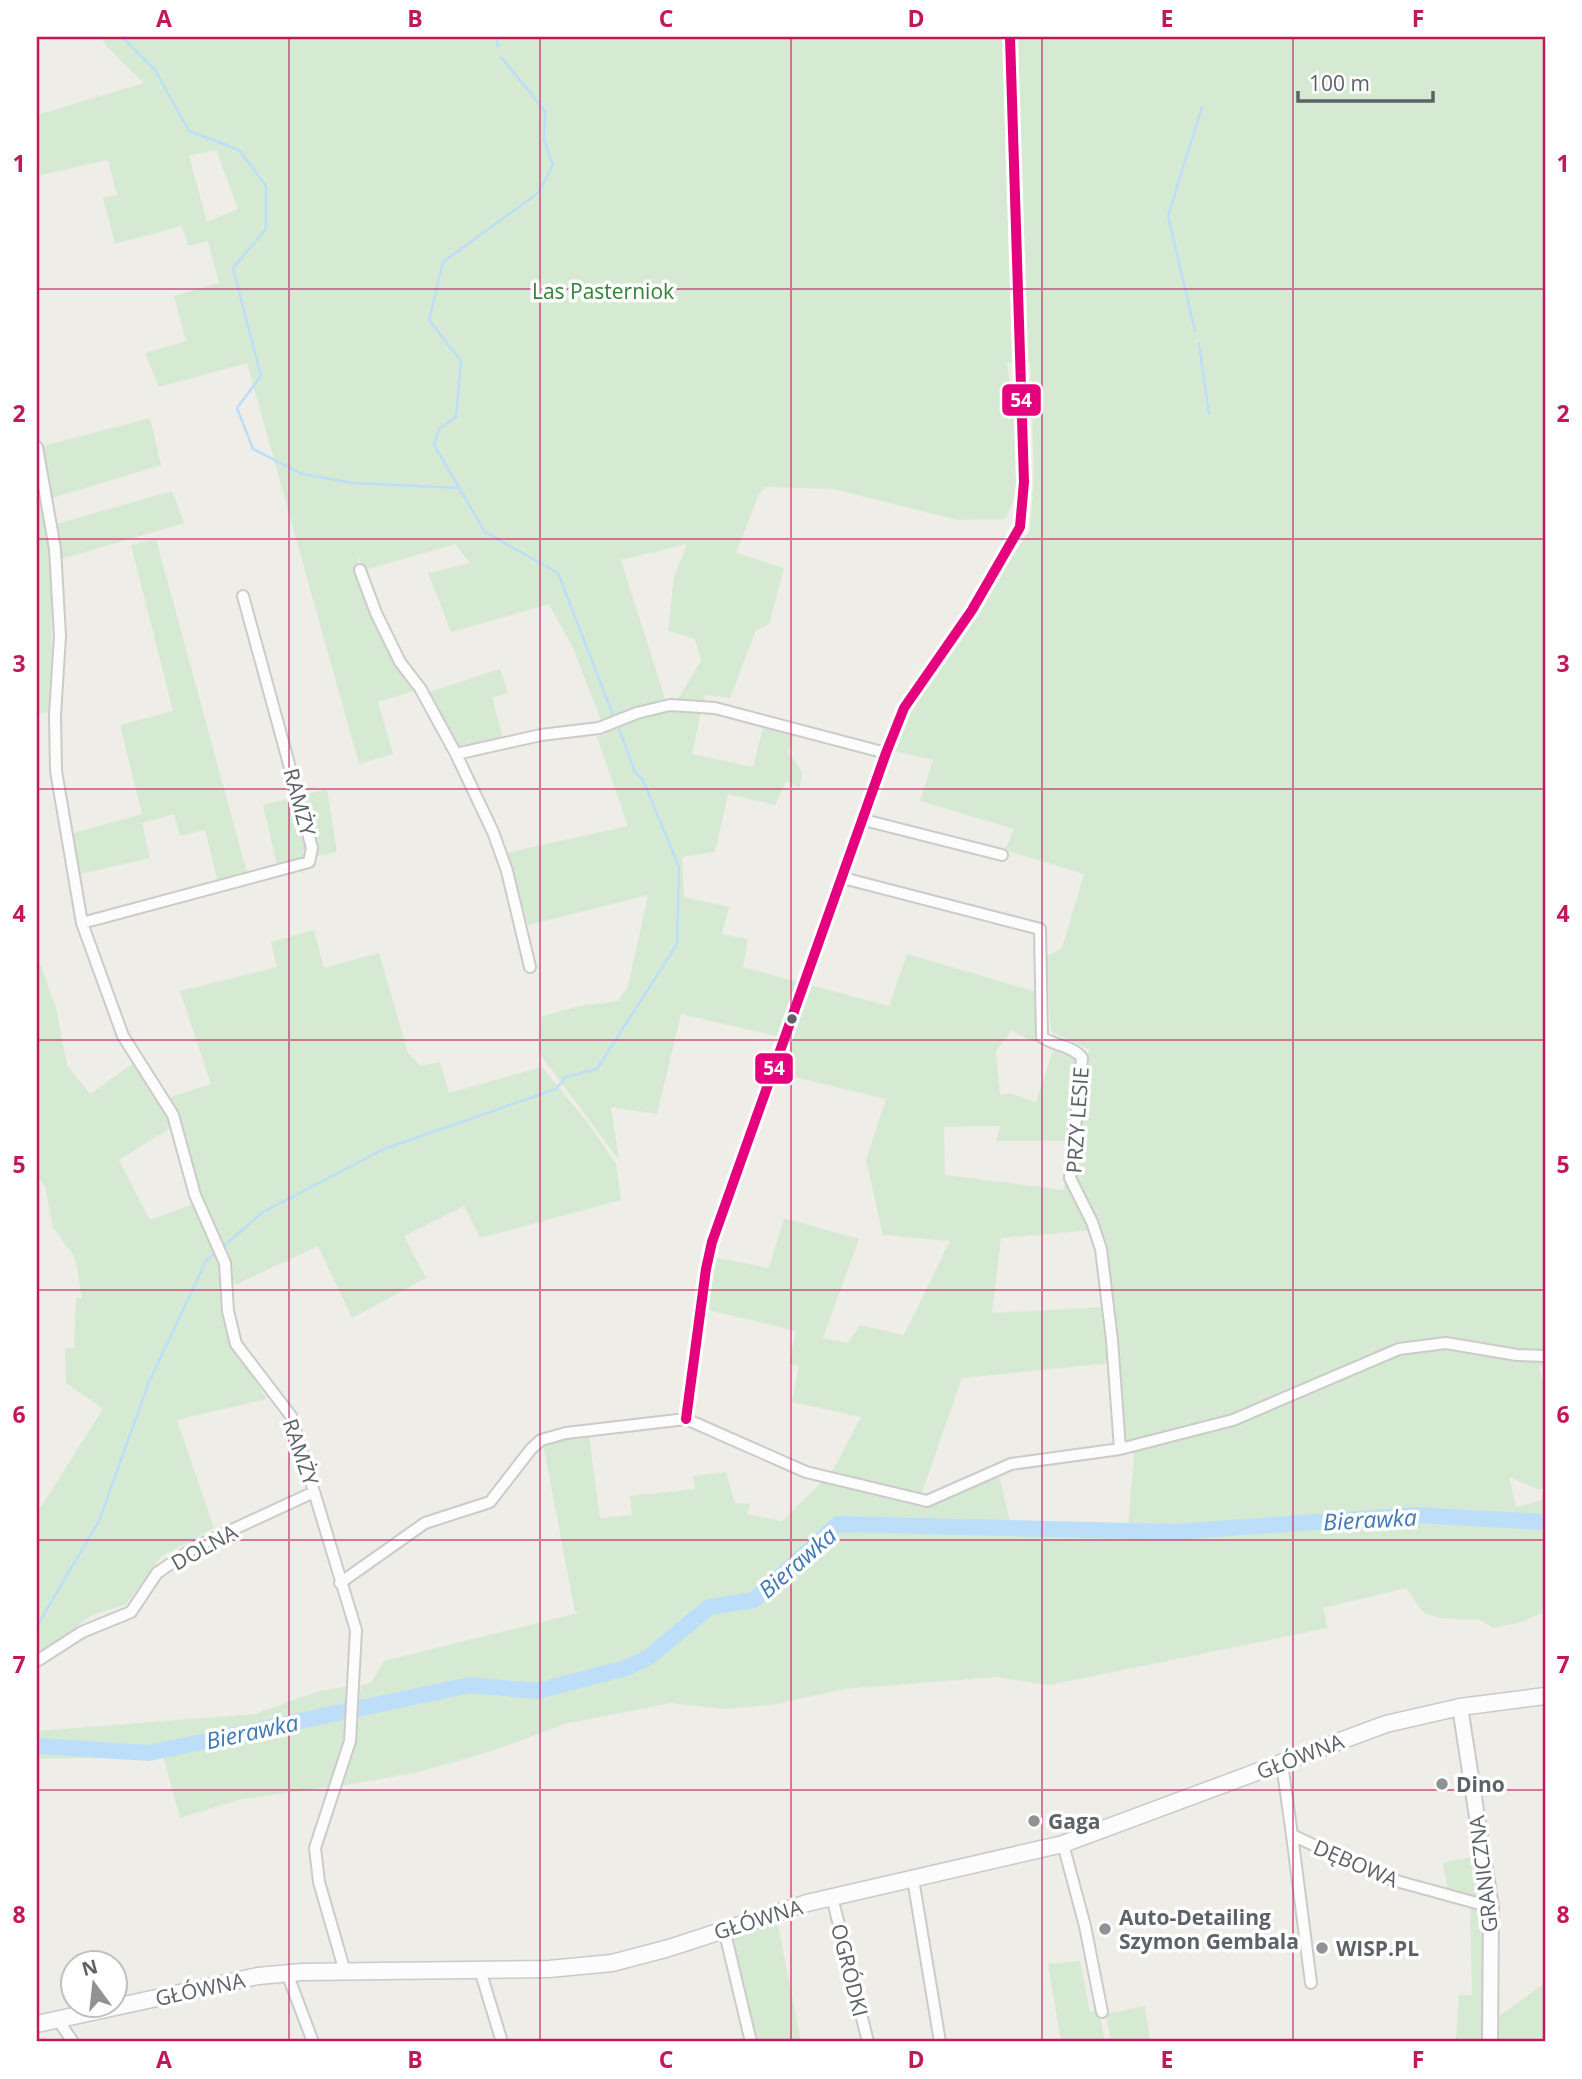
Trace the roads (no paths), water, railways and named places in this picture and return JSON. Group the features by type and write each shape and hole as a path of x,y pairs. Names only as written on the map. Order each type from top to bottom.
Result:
{"main road":[{"name":"GŁÓWNA","path":"37,2024 225,1982 287,1973 563,1968 612,1963 832,1897 1063,1844 1386,1724 1460,1707 1545,1696"}],"street":[{"path":"686,1419 712,1242 886,753 904,708 972,610 1020,527 1024,482 1010,37"},
{"name":"RAMŻY","path":"37,447 55,549 60,636 55,715 56,771 82,923 123,1036 173,1115 195,1195 225,1264 229,1311 236,1344 291,1416 356,1630 350,1741 315,1848 318,1882 345,1972"},
{"path":"360,570 376,613 400,662 420,688 456,754 493,832 507,871 530,967"},
{"name":"RAMŻY","path":"82,923 309,862 312,848 243,596"},
{"path":"456,754 541,735 599,729 637,713 670,705 715,708 886,753"},
{"path":"864,820 1002,855"},
{"name":"PRZY LESIE","path":"843,878 1040,929 1042,1037 1051,1044 1077,1051 1082,1058 1070,1178 1092,1222 1101,1249 1111,1329 1120,1449"},
{"path":"340,1583 425,1523 490,1502 541,1440 566,1433 686,1419 806,1472 927,1501 1011,1464 1120,1449 1233,1420 1375,1357 1416,1345 1446,1343 1545,1356"},
{"name":"DOLNA","path":"37,1661 82,1632 131,1612 157,1573 195,1547 314,1492"},
{"name":"GRANICZNA","path":"1460,1707 1491,1907 1490,2042"},
{"name":"DĘBOWA","path":"1282,1764 1292,1835 1382,1877 1491,1907"},
{"path":"1292,1835 1311,1983"},
{"path":"1063,1844 1085,1926 1102,2012"},
{"path":"912,1879 940,2042"},
{"name":"OGRÓDKI","path":"832,1897 868,2042"},
{"path":"724,1929 751,2042"},
{"path":"480,1970 502,2042"},
{"path":"287,1973 313,2042"},
{"path":"58,2020 73,2042"}],"waterway":[{"path":"122,37 155,70 189,131 239,150 266,186 266,229 233,268 261,376 237,408 253,449 302,474 353,483 459,488"},
{"path":"497,37 498,46"},
{"path":"501,57 545,111 544,140 553,165 538,193 443,262 429,320 461,361 456,417 439,429 434,445 485,532 558,573 613,715"},
{"path":"1195,331 1168,216 1202,107"},
{"path":"1199,344 1209,414"},
{"path":"225,1245 263,1212 384,1149 556,1089 566,1077 597,1069 677,944 679,867 643,780 635,772 619,729"},
{"path":"37,1626 99,1521 149,1382 206,1261 213,1255"},
{"name":"Bierawka","path":"37,1746 149,1753 470,1685 537,1691 626,1668 649,1657 709,1607 754,1600 838,1524 1174,1532 1415,1515 1545,1522"}],"place":[{"name":"Dino","path":"1442,1784"},
{"name":"Gaga","path":"1034,1821"},
{"name":"Auto-Detailing Szymon Gembala","path":"1105,1929"},
{"name":"WISP.PL","path":"1322,1948"}],"park label":[{"name":"Las Pasterniok","path":"603,291"}]}
